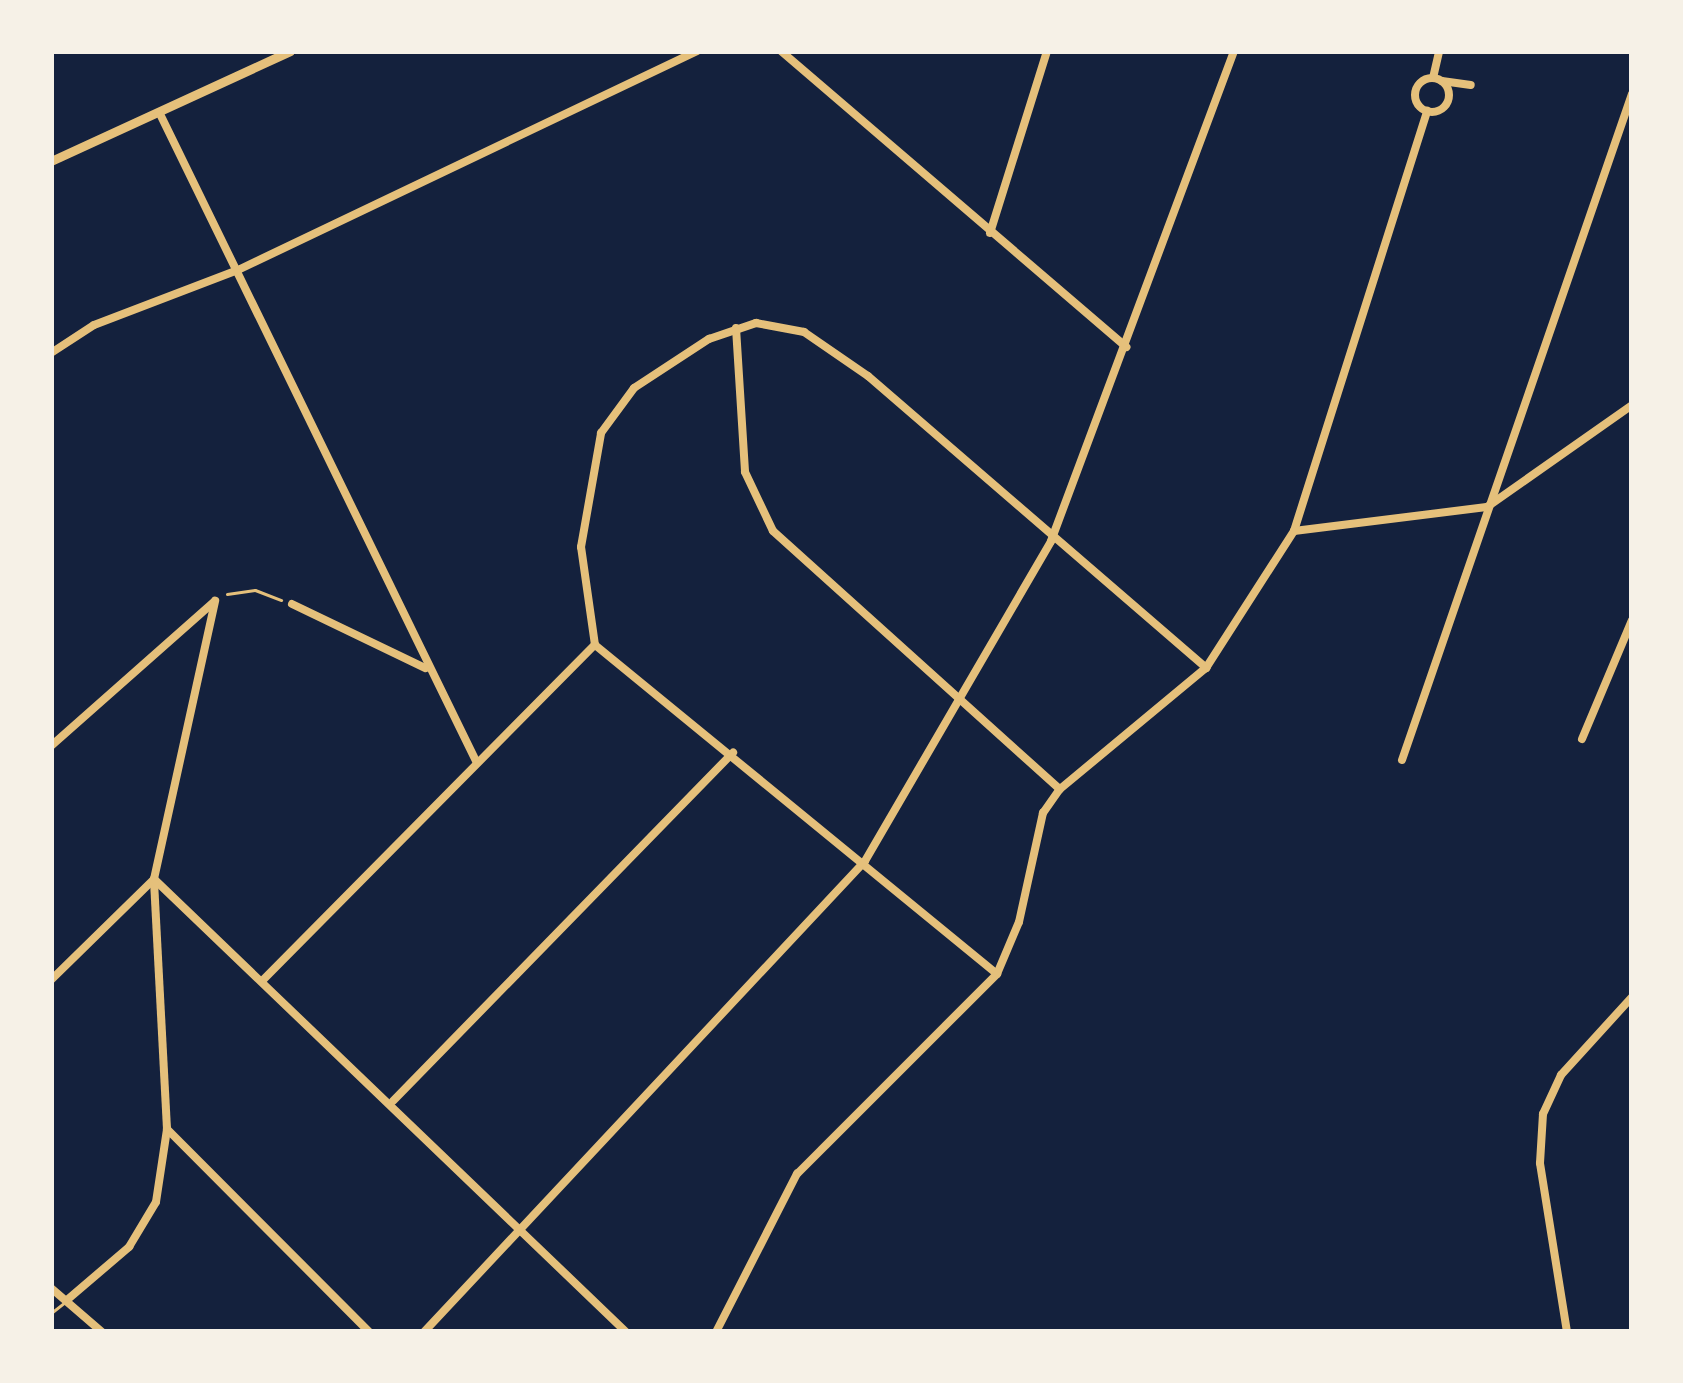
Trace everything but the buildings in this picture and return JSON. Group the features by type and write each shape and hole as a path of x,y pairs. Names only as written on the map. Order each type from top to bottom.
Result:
{"street":[{"path":"51,160 161,116 290,51"},
{"path":"51,353 94,325 238,270 697,51"},
{"path":"781,51 1126,347"},
{"path":"990,233 1047,51"},
{"path":"424,1332 865,861 961,704 1052,541 1234,51"},
{"path":"1427,112 1449,100 1437,79 1439,51"},
{"path":"716,1332 797,1174 997,974 1019,922 1043,813 1060,789 1206,668 1294,531 1427,112 1416,89 1437,79 1471,85"},
{"path":"1402,760 1632,94"},
{"path":"161,116 476,763"},
{"path":"997,974 733,752 595,645 581,547 601,433 646,378 736,328 781,324 825,342 1052,541 1206,668"},
{"path":"736,328 745,472 760,510 792,554 1060,789"},
{"path":"1294,531 1487,507 1632,405"},
{"path":"51,746 215,601"},
{"path":"67,1300 129,1247 156,1202 167,1129 154,879 215,601"},
{"path":"292,604 427,669"},
{"path":"1582,739 1632,620"},
{"path":"263,980 595,645"},
{"path":"393,1101 733,752"},
{"path":"154,879 393,1101 626,1332"},
{"path":"51,980 154,879"},
{"path":"1567,1332 1540,1163 1543,1114 1561,1076 1632,998"},
{"path":"167,1129 369,1332"},
{"path":"51,1288 102,1332"}],"lane":[{"path":"51,1313 67,1300"}],"path":[{"path":"215,601 255,590 292,604"}]}
